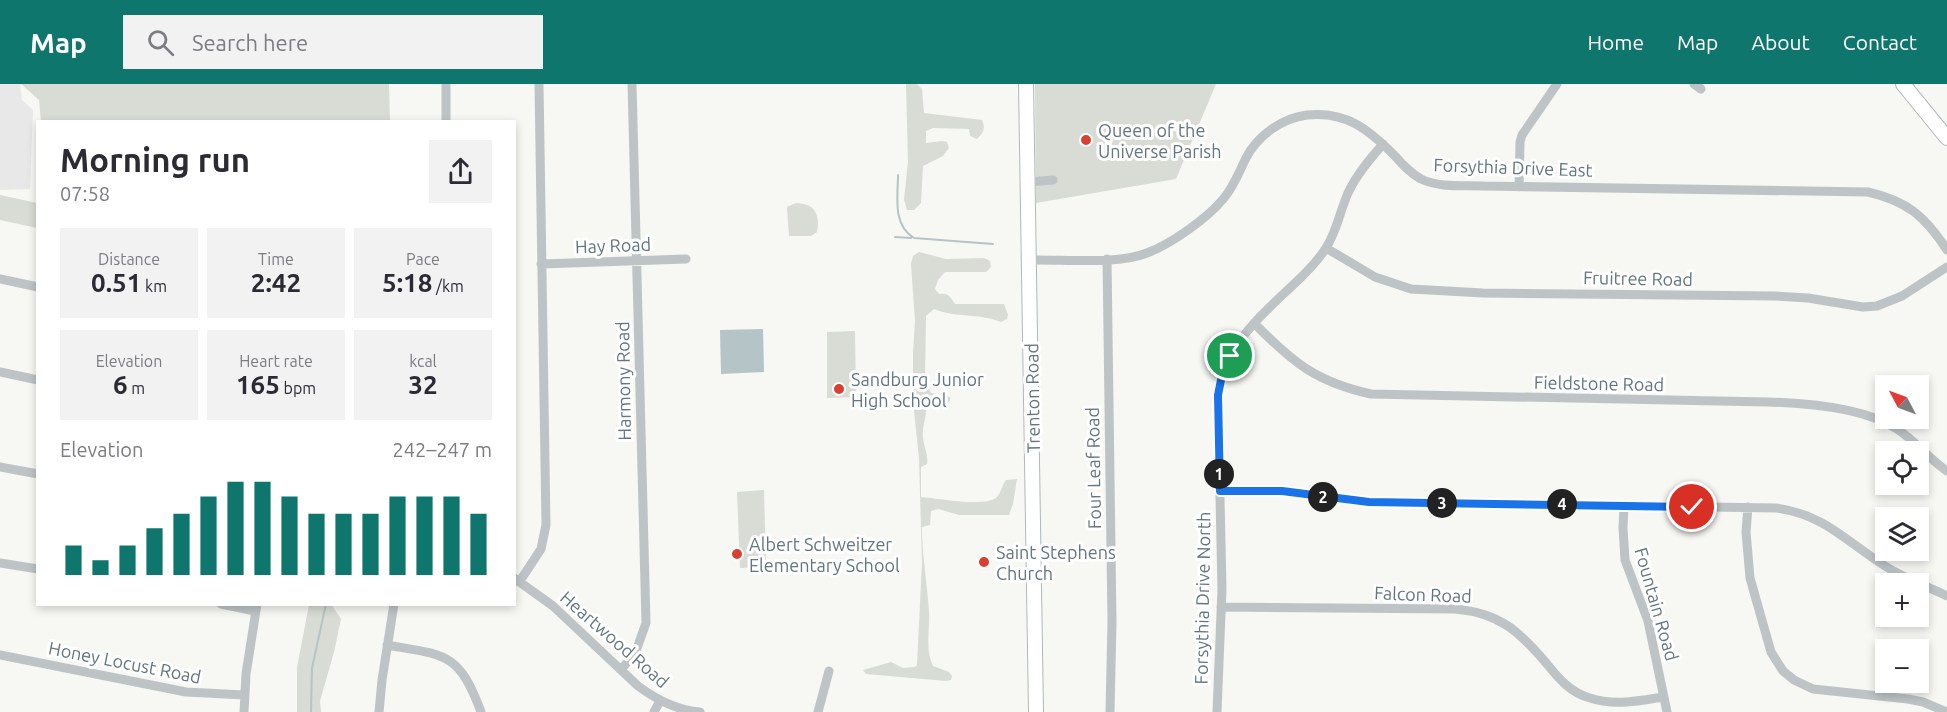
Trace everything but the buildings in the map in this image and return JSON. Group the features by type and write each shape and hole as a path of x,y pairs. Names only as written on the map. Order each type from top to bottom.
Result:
{"main road":[{"name":"Trenton Road","path":"1026,84 1036,712"},
{"path":"1903,84 1947,138"}],"street":[{"path":"446,84 446,120"},
{"path":"517,580 541,549 545,532 539,84"},
{"name":"Harmony Road","path":"621,670 636,651 646,623 632,84"},
{"path":"1519,187 1519,153 1522,135 1557,84"},
{"name":"Forsythia Drive East","path":"1029,260 1107,259 1146,254 1200,222 1226,197 1247,157 1260,139 1287,120 1308,115 1346,119 1368,130 1412,173 1430,182 1442,184 1868,192 1886,196 1911,208 1929,225 1947,250"},
{"name":"Forsythia Drive North","path":"1217,712 1221,607 1218,406 1221,380 1236,344 1318,260 1336,228 1348,193 1365,166 1383,144"},
{"path":"1028,182 1053,180"},
{"name":"Fruitree Road","path":"1326,248 1375,277 1411,289 1483,293 1775,296 1818,299 1863,307 1877,306 1897,299 1947,267"},
{"name":"Hay Road","path":"542,264 686,259"},
{"name":"Four Leaf Road","path":"1107,259 1112,622 1110,712"},
{"path":"0,279 36,287"},
{"name":"Fieldstone Road","path":"1254,323 1283,353 1307,370 1336,385 1371,394 1767,402 1815,406 1870,416 1883,421 1909,438 1947,471"},
{"path":"0,372 36,380"},
{"path":"0,467 36,474"},
{"path":"1220,491 1282,491 1369,502 1776,508 1810,516 1839,531 1887,567 1947,596"},
{"name":"Fountain Road","path":"1624,505 1625,560 1648,621 1667,712"},
{"path":"1748,507 1747,549 1750,578 1771,652 1783,670 1794,680 1813,689 1908,699 1923,702 1947,712"},
{"path":"0,563 36,569"},
{"name":"Heartwood Road","path":"517,580 553,606 638,686 660,701 684,710 700,712"},
{"path":"238,606 256,608 244,695 244,712"},
{"path":"379,712 394,606"},
{"name":"Falcon Road","path":"1221,607 1455,609 1481,613 1503,621 1516,631 1532,646 1562,683 1584,696 1613,703 1663,697"},
{"path":"387,645 426,652 455,664 468,681 481,712"},
{"name":"Honey Locust Road","path":"0,655 186,692 244,695"},
{"path":"818,712 829,670"},
{"path":"654,712 660,701"}],"shaded area":[{"path":"0,84 20,84 22,100 33,110 30,189 0,190"},
{"path":"21,84 389,84 390,120 41,120 39,100"},
{"path":"906,84 917,84 922,89 924,113 982,120 984,126 977,139 970,136 969,129 933,128 926,131 926,143 947,142 949,148 943,156 923,166 921,203 914,210 907,210 904,200 908,162"},
{"path":"1035,84 1216,84 1176,179 1036,203"},
{"path":"0,195 36,203 36,228 0,220"},
{"path":"796,203 808,206 815,211 818,220 817,232 811,236 789,236 787,207"},
{"path":"919,252 946,259 984,258 990,261 991,267 986,272 945,272 938,280 935,289 939,294 945,294 952,299 955,304 1004,304 1008,315 1007,319 1001,322 984,317 950,314 934,309 926,316 925,379 931,393 950,397 950,401 946,404 926,403 923,437 927,464 921,467 921,497 983,502 997,497 1006,480 1017,479 1009,515 959,515 938,509 931,511 930,525 922,527 929,611 929,653 933,666 949,672 952,676 951,680 946,681 866,674 863,670 891,662 903,668 917,665 922,563 919,458 913,401 915,321 911,264 913,256"},
{"path":"763,329 764,372 721,374 720,330"},
{"path":"855,331 856,397 827,398 827,332"},
{"path":"764,490 766,567 740,568 737,492"},
{"path":"309,606 333,606 341,619 320,701 321,712 297,712 297,667"}],"waterway":[{"path":"898,175 899,218 902,226 914,238 993,244"},
{"path":"895,237 911,238"},
{"path":"311,712 312,668 326,606"}],"place":[{"name":"Queen of the Universe Parish","path":"1086,140"},
{"name":"Sandburg Junior High School","path":"839,389"},
{"name":"Albert Schweitzer Elementary School","path":"737,554"},
{"name":"Saint Stephens Church","path":"984,562"}],"route":[{"path":"1230,356 1224,368 1218,395 1220,491 1282,491 1369,502 1692,507"}]}
